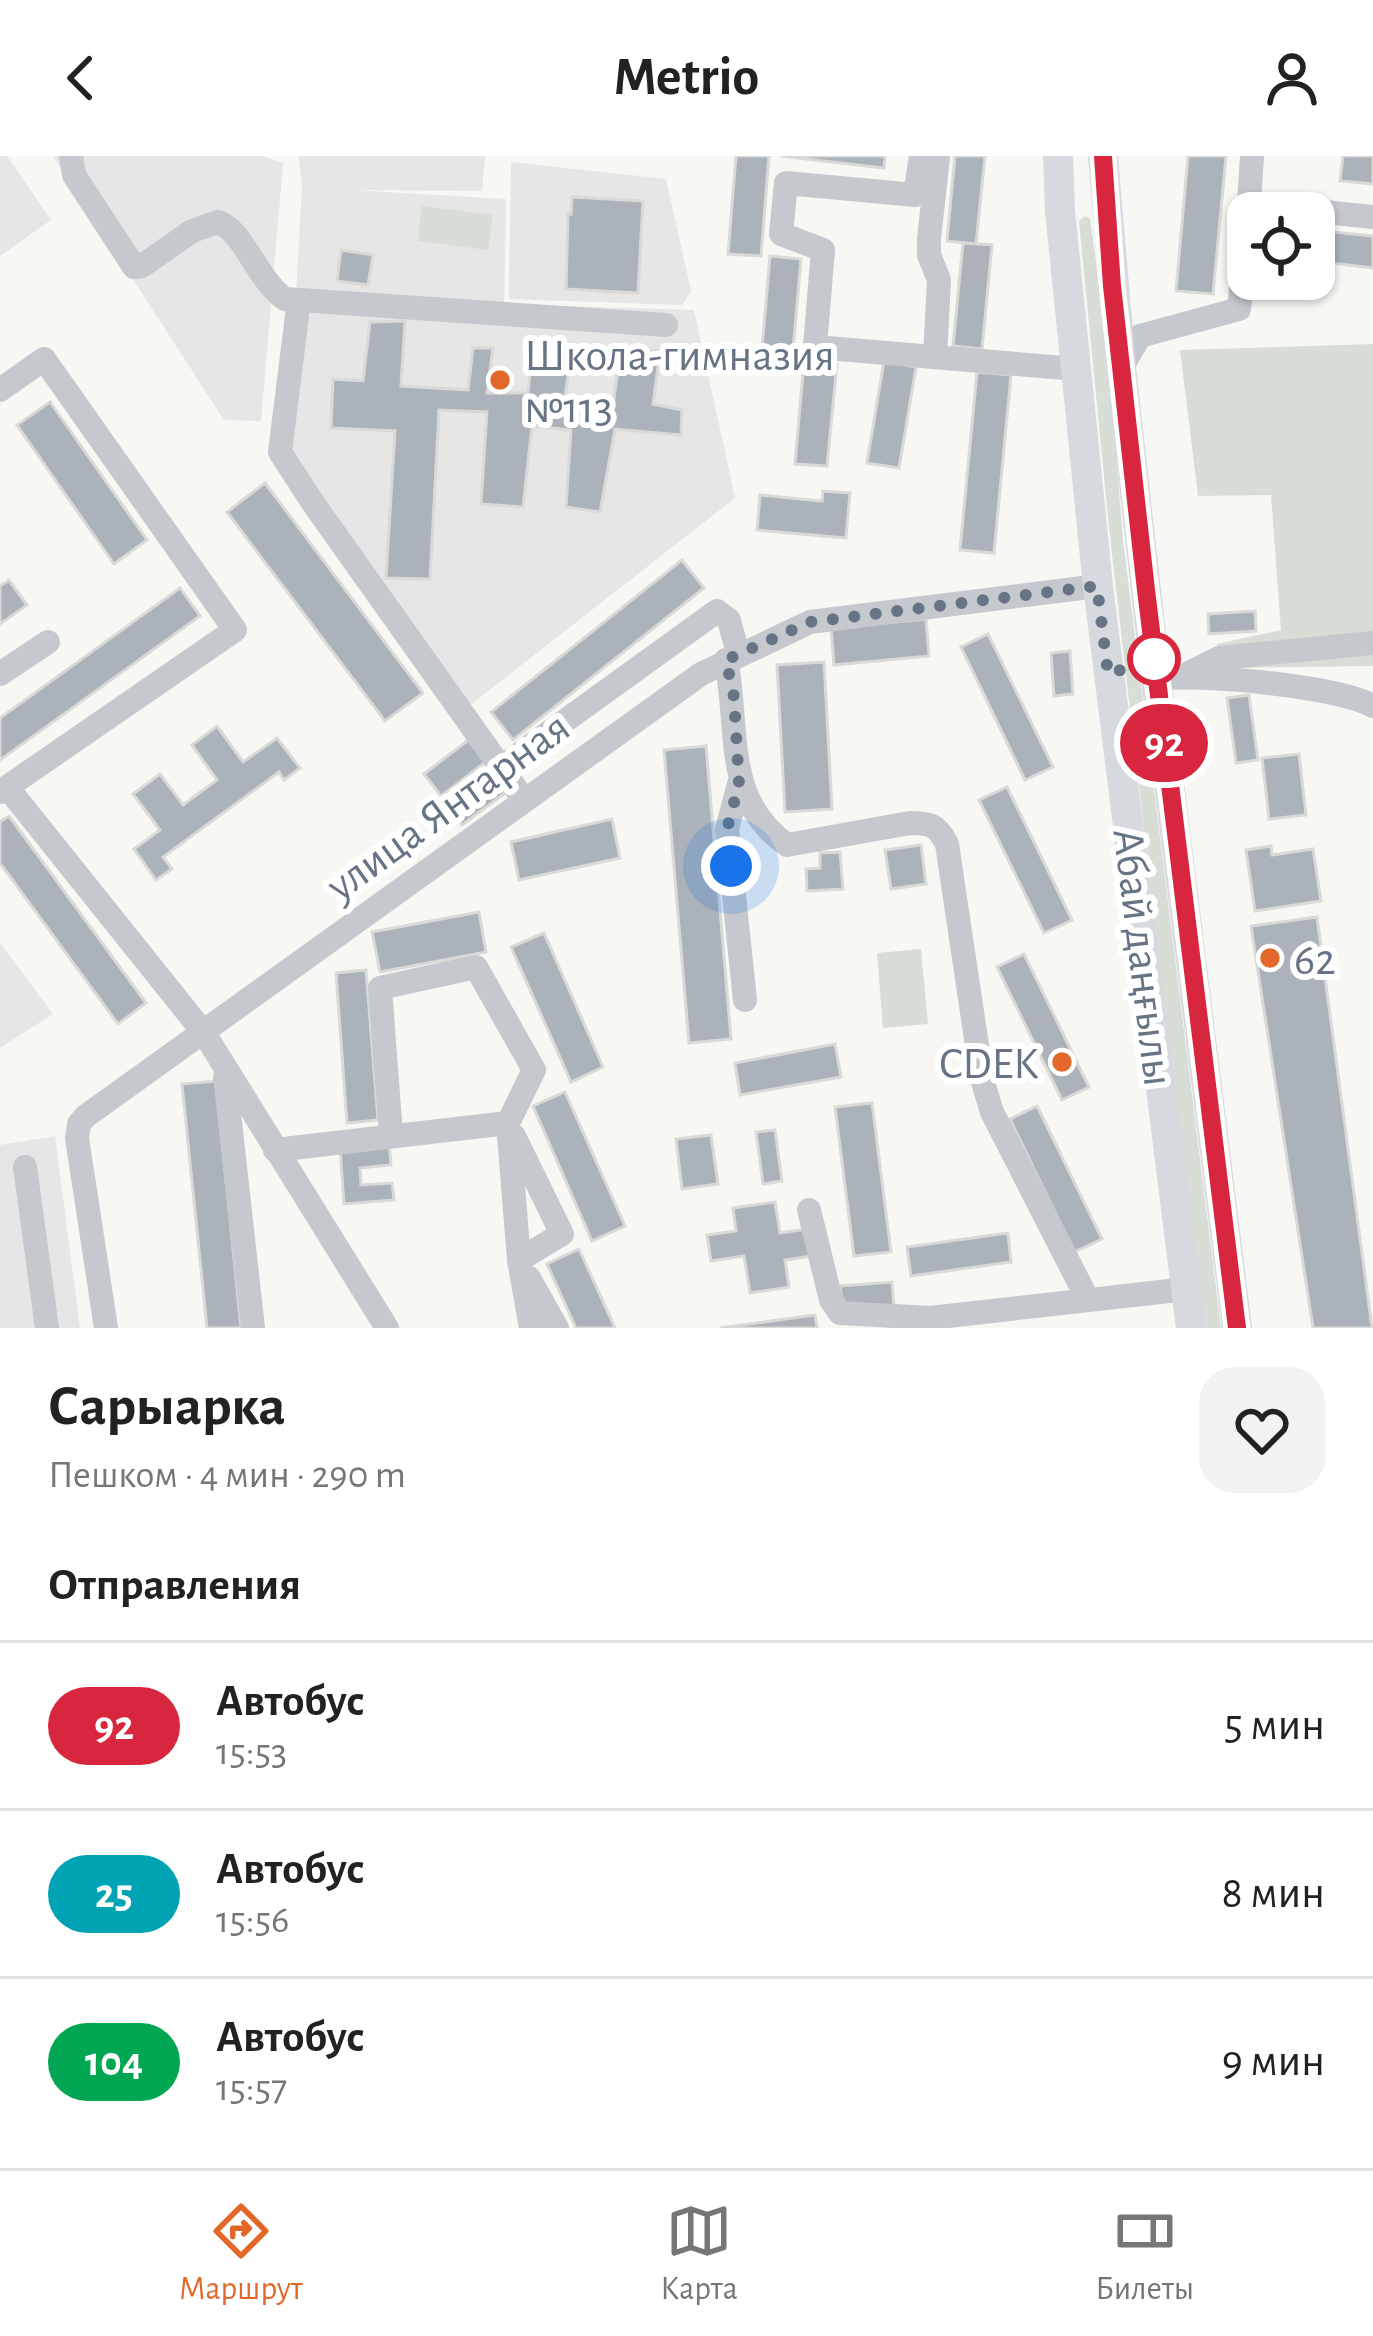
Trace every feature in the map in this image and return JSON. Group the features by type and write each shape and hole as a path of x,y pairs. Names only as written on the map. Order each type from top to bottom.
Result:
{"main road":[{"name":"Абай даңғылы","path":"1058,156 1097,586 1192,1328"},
{"name":"Абай даңғылы","path":"1103,156 1121,368 1172,676 1238,1328"},
{"path":"1060,211 1084,200 1104,203"}],"street":[{"path":"71,156 74,176 134,267 218,222 232,228 274,292 285,299 666,325"},
{"path":"921,156 914,195 785,183 781,234 823,250 814,346 1076,369"},
{"path":"935,357 939,280 929,256 929,239 938,156"},
{"path":"1249,192 1252,156"},
{"path":"1335,216 1373,218"},
{"path":"299,300 280,452 524,800"},
{"path":"1121,368 1140,336 1239,309 1240,300"},
{"path":"0,390 44,359 235,630 4,789 204,1034 387,1328"},
{"name":"улица Янтарная","path":"106,1328 77,1138 79,1124 524,800 732,657 810,622 1097,586"},
{"path":"501,767 717,611 729,620 739,784 727,829 745,1000"},
{"path":"0,674 48,642"},
{"path":"1172,676 1220,658 1373,643"},
{"path":"1172,676 1370,702"},
{"path":"739,784 770,833 787,845 910,823 931,823 940,829 947,844 971,1010 992,1112 1088,1300"},
{"path":"391,1135 380,988 476,967 535,1070 508,1123 519,1260 531,1328"},
{"path":"224,1069 254,1328"},
{"path":"275,1150 508,1123"},
{"path":"508,1123 562,1234 519,1260"},
{"path":"26,1167 47,1328"},
{"path":"809,1210 831,1300 840,1313 930,1323 1186,1289"},
{"path":"519,1260 556,1328"}],"shaded area":[{"path":"0,156 7,156 51,220 0,256"},
{"path":"53,156 262,156 283,163 261,421 224,420"},
{"name":"Школа-гимназия №113","path":"299,156 485,156 482,191 352,190 506,199 504,304 694,310 735,498 469,706 287,449 302,189"},
{"path":"511,162 666,179 691,291 682,305 509,299"},
{"path":"422,206 493,215 488,250 418,241"},
{"path":"1090,218 1106,333 1123,540 1221,1328 1206,1328 1183,1168 1109,528 1079,221"},
{"path":"1373,344 1373,666 1219,668 1217,644 1281,630 1271,495 1198,496 1180,350"},
{"path":"0,943 53,1014 0,1048"},
{"path":"921,949 928,1024 883,1028 877,953"},
{"path":"55,1136 80,1328 0,1328 0,1145"}],"building":[{"path":"736,156 769,156 761,256 728,254"},
{"path":"781,156 885,156 884,168"},
{"path":"955,156 985,156 976,244 947,241"},
{"path":"1188,156 1226,156 1213,294 1176,291"},
{"path":"1343,156 1373,156 1373,184 1340,181"},
{"path":"572,197 643,201 638,293 566,289"},
{"path":"1335,232 1373,236 1373,268 1335,263"},
{"path":"963,243 992,245 982,349 953,346"},
{"path":"341,250 373,255 368,285 337,281"},
{"path":"770,256 801,259 792,362 761,360"},
{"path":"405,321 401,386 468,390 473,348 493,348 487,393 528,393 532,350 571,352 565,397 614,399 621,348 660,351 653,404 682,410 681,435 615,429 600,512 566,507 571,430 532,426 523,507 481,504 487,412 439,410 430,579 386,578 395,431 331,428 333,379 363,381 370,322"},
{"path":"804,361 837,364 827,466 795,464"},
{"path":"884,361 916,367 899,468 867,463"},
{"path":"977,372 1011,375 994,553 960,550"},
{"path":"50,402 147,540 114,564 17,425"},
{"path":"265,483 423,693 385,721 227,512"},
{"path":"823,491 850,493 846,538 757,530 760,495 822,501"},
{"path":"682,560 704,588 513,740 491,712"},
{"path":"9,580 27,605 0,624 0,586"},
{"path":"180,588 200,616 0,760 0,718"},
{"path":"1255,611 1256,631 1209,634 1208,614"},
{"path":"926,619 929,656 834,665 831,628"},
{"path":"988,634 1053,767 1025,780 961,647"},
{"path":"1070,651 1073,694 1054,696 1051,653"},
{"path":"824,662 832,809 785,812 777,665"},
{"path":"1249,695 1258,760 1236,763 1227,698"},
{"path":"217,726 243,762 277,738 300,768 284,780 279,772 163,857 172,869 156,880 134,849 160,830 133,794 160,774 183,805 217,780 192,745"},
{"path":"471,738 488,760 441,796 424,774"},
{"path":"706,746 731,1039 689,1043 664,750"},
{"path":"1299,754 1306,815 1269,819 1262,758"},
{"path":"494,768 509,790 462,825 454,814 481,794 473,782"},
{"path":"1007,787 1072,920 1044,933 979,800"},
{"path":"9,816 146,1003 118,1024 0,863 0,822"},
{"path":"612,819 620,858 519,880 511,842"},
{"path":"921,845 926,884 891,889 885,850"},
{"path":"1271,846 1272,855 1313,849 1321,901 1255,911 1246,850"},
{"path":"840,852 843,889 807,891 806,869 820,868 820,853"},
{"path":"479,912 486,952 380,972 372,932"},
{"path":"1317,917 1372,1328 1313,1328 1251,926"},
{"path":"544,933 603,1067 571,1082 511,947"},
{"path":"1024,954 1089,1087 1062,1100 997,967"},
{"path":"366,970 378,1120 347,1123 336,973"},
{"path":"835,1044 841,1077 740,1095 735,1063"},
{"path":"216,1081 241,1328 207,1328 182,1084"},
{"path":"565,1092 625,1226 592,1241 533,1106"},
{"path":"872,1103 891,1252 854,1256 835,1107"},
{"path":"1037,1106 1102,1239 1074,1252 1010,1119"},
{"path":"775,1130 782,1181 763,1184 756,1132"},
{"path":"711,1135 718,1184 682,1189 676,1139"},
{"path":"389,1144 391,1165 360,1168 361,1185 392,1183 394,1200 344,1204 340,1148"},
{"path":"775,1202 780,1233 807,1229 811,1256 785,1260 789,1287 750,1293 744,1256 711,1261 707,1235 736,1231 733,1208"},
{"path":"1008,1233 1011,1262 911,1276 907,1247"},
{"path":"579,1249 615,1328 576,1328 547,1264"},
{"path":"892,1282 894,1308 843,1312 840,1286"},
{"path":"815,1315 817,1328 720,1328"}],"bus line":[{"name":"92","path":"1103,156 1112,286 1146,590 1237,1328"}],"place":[{"name":"Школа-гимназия №113","path":"500,380"},
{"name":"62","path":"1270,958"},
{"name":"CDEK","path":"1062,1062"}],"route":[{"path":"731,866 727,829 739,784 734,697 726,660 810,622 1097,586 1108,674 1154,659"}]}
